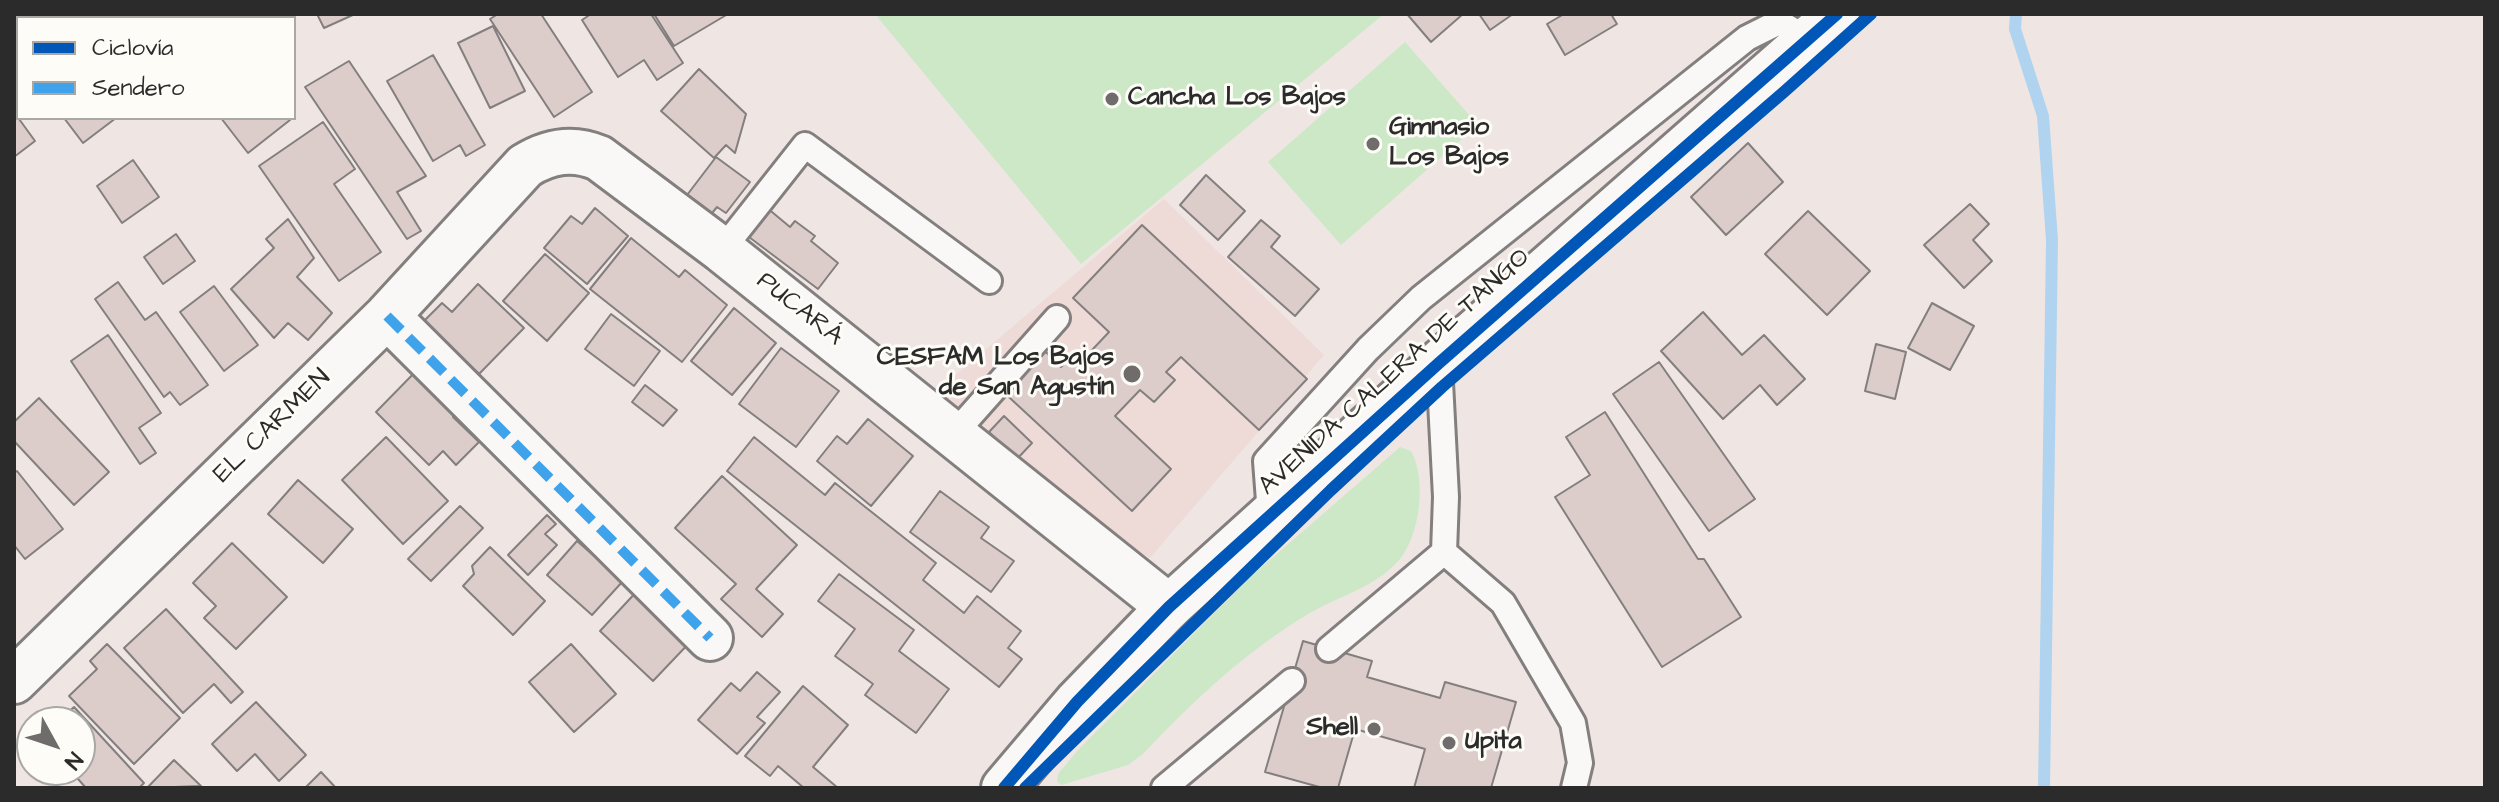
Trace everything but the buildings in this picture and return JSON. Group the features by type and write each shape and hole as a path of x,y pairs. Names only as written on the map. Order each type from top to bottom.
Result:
{"street":[{"name":"AVENIDA CALERA DE TANGO","path":"1004,788 1077,702 1169,607 1439,363 1823,27"},
{"name":"PUCARÁ","path":"525,166 564,151 584,152 599,158 722,250 1169,607"},
{"name":"EL CARMEN","path":"14,681 387,316 525,166"},
{"path":"387,316 710,638"}],"lane":[{"path":"1270,514 1266,461 1368,349 1421,298 1747,38 1779,22 1823,27"},
{"path":"722,250 805,145 989,281"},
{"path":"954,434 1057,318"},
{"path":"1329,649 1444,552 1445,481 1439,363"},
{"path":"1444,552 1503,603 1573,723 1580,763 1574,788"},
{"path":"1164,788 1292,681"}],"shaded area":[{"name":"CESFAM Los Bajos de San Agustín","path":"1164,199 1324,355 1150,558 1114,539 934,393"}],"green space":[{"name":"Cancha Los Bajos","path":"875,14 1384,14 1081,264"},
{"name":"Gimnasio Los Bajos","path":"1405,42 1478,125 1341,245 1268,162"},
{"path":"1400,447 1411,451 1416,463 1419,507 1406,550 1390,569 1368,584 1310,613 1264,643 1128,765 1061,785 1057,781 1058,774 1078,750 1248,579"}],"waterway":[{"path":"2016,14 2015,29 2043,116 2052,240 2044,788"}],"marked path":[{"path":"387,316 710,638"}],"cycle path":[{"path":"1004,788 1077,702 1169,607 1439,363 1837,14"},
{"path":"1025,788 1331,490 1442,387 1871,14"}],"place":[{"name":"Cancha Los Bajos","path":"1112,99"},
{"name":"Gimnasio Los Bajos","path":"1373,144"},
{"name":"CESFAM Los Bajos de San Agustín","path":"1132,374"},
{"name":"Shell","path":"1374,729"},
{"name":"Upita","path":"1449,743"}]}
